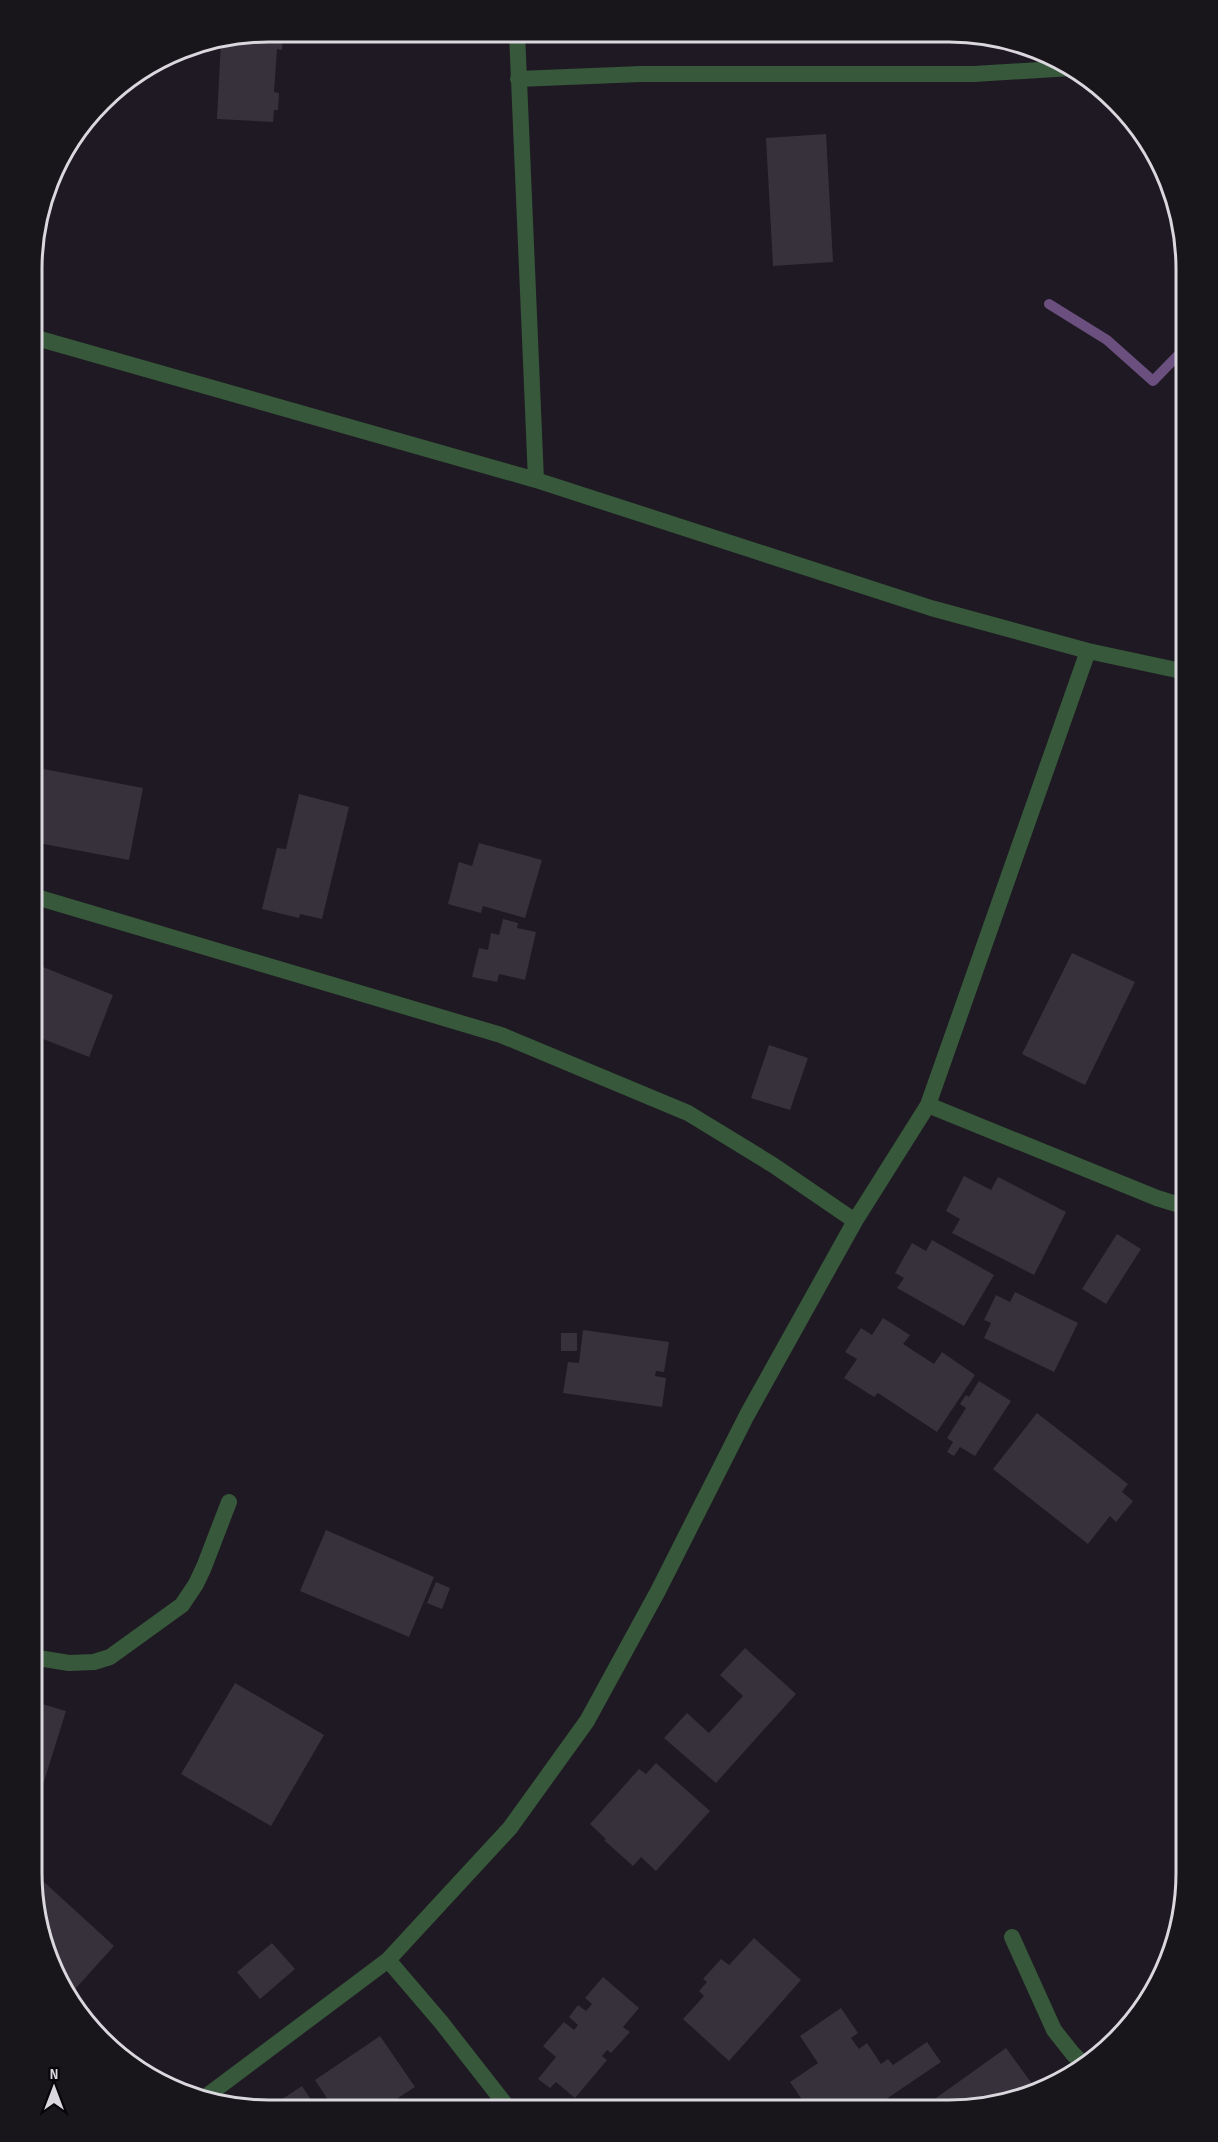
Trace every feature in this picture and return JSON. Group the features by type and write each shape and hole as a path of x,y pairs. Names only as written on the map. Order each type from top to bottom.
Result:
{"street":[{"path":"517,42 536,480"},
{"path":"518,79 640,74 974,74 1057,69"},
{"path":"42,341 536,480 931,608 1088,651 1176,670"},
{"path":"211,2092 388,1960 510,1828 587,1721 658,1591 747,1415 855,1221 928,1105 1088,651"},
{"path":"42,899 501,1035 688,1113 773,1165 855,1221"},
{"path":"928,1105 1176,1204"},
{"path":"42,1659 69,1663 94,1662 110,1656 182,1605 200,1575 229,1502"},
{"path":"1012,1937 1054,2030 1079,2059"},
{"path":"388,1960 441,2022 502,2100"}],"building":[{"path":"254,42 282,42 282,50 277,49 274,92 279,93 278,110 274,110 273,122 217,119 221,47"},
{"path":"826,134 833,262 773,266 766,138"},
{"path":"42,769 143,788 129,860 42,844"},
{"path":"299,794 349,807 322,919 300,914 299,918 262,909 277,848 286,849"},
{"path":"479,843 542,860 525,918 483,906 481,913 448,904 459,862 472,866"},
{"path":"503,919 518,923 517,928 536,932 525,980 499,974 497,982 472,977 479,948 488,950 491,933 499,935"},
{"path":"1072,953 1135,982 1085,1085 1022,1054"},
{"path":"42,967 113,995 89,1057 42,1039"},
{"path":"769,1045 808,1058 790,1110 751,1098"},
{"path":"964,1176 991,1190 998,1177 1066,1212 1034,1275 952,1233 960,1219 946,1211"},
{"path":"1117,1234 1141,1249 1106,1304 1082,1289"},
{"path":"932,1240 994,1275 964,1326 897,1288 904,1278 895,1273 912,1243 926,1251"},
{"path":"1015,1292 1078,1323 1054,1372 984,1338 991,1323 984,1320 996,1295 1010,1302"},
{"path":"883,1318 910,1335 903,1344 934,1364 942,1352 975,1375 937,1432 878,1393 874,1397 844,1378 857,1359 845,1352 861,1328 872,1335"},
{"path":"583,1330 669,1342 664,1372 656,1371 655,1376 666,1378 662,1407 563,1393 568,1362 579,1363"},
{"path":"561,1333 577,1333 577,1351 561,1351"},
{"path":"979,1381 1011,1401 975,1456 960,1447 954,1456 947,1452 953,1442 947,1438 966,1408 960,1404 966,1395 969,1397"},
{"path":"1037,1413 1128,1484 1122,1492 1133,1501 1116,1522 1110,1516 1088,1544 993,1469"},
{"path":"326,1530 434,1577 409,1637 300,1591"},
{"path":"436,1582 450,1588 442,1609 427,1603"},
{"path":"745,1648 796,1694 716,1783 664,1738 687,1713 709,1733 743,1696 720,1675"},
{"path":"235,1683 324,1735 271,1826 181,1774"},
{"path":"42,1704 66,1711 42,1788"},
{"path":"656,1763 710,1811 656,1871 641,1857 633,1866 590,1824 639,1769 646,1774"},
{"path":"42,1880 114,1946 74,1990 54,1946 46,1917"},
{"path":"754,1938 801,1980 729,2061 683,2019 704,1996 699,1991 707,1982 703,1979 721,1959 729,1965"},
{"path":"272,1943 295,1969 260,1999 237,1972"},
{"path":"603,1977 639,2008 623,2027 630,2032 611,2053 607,2050 602,2056 607,2060 575,2098 556,2082 550,2088 538,2079 556,2057 543,2046 564,2022 574,2030 578,2025 569,2017 578,2005 586,2011 592,2004 585,1998"},
{"path":"841,2008 858,2033 851,2038 859,2049 867,2043 881,2064 888,2059 893,2065 927,2042 941,2062 885,2100 802,2100 790,2082 818,2063 800,2036"},
{"path":"380,2036 415,2087 395,2100 328,2100 315,2080"},
{"path":"1006,2048 1032,2084 993,2096 964,2100 933,2100"},
{"path":"302,2086 311,2100 281,2100"}],"waterway":[{"path":"1049,304 1107,340 1153,381 1176,357"}]}
